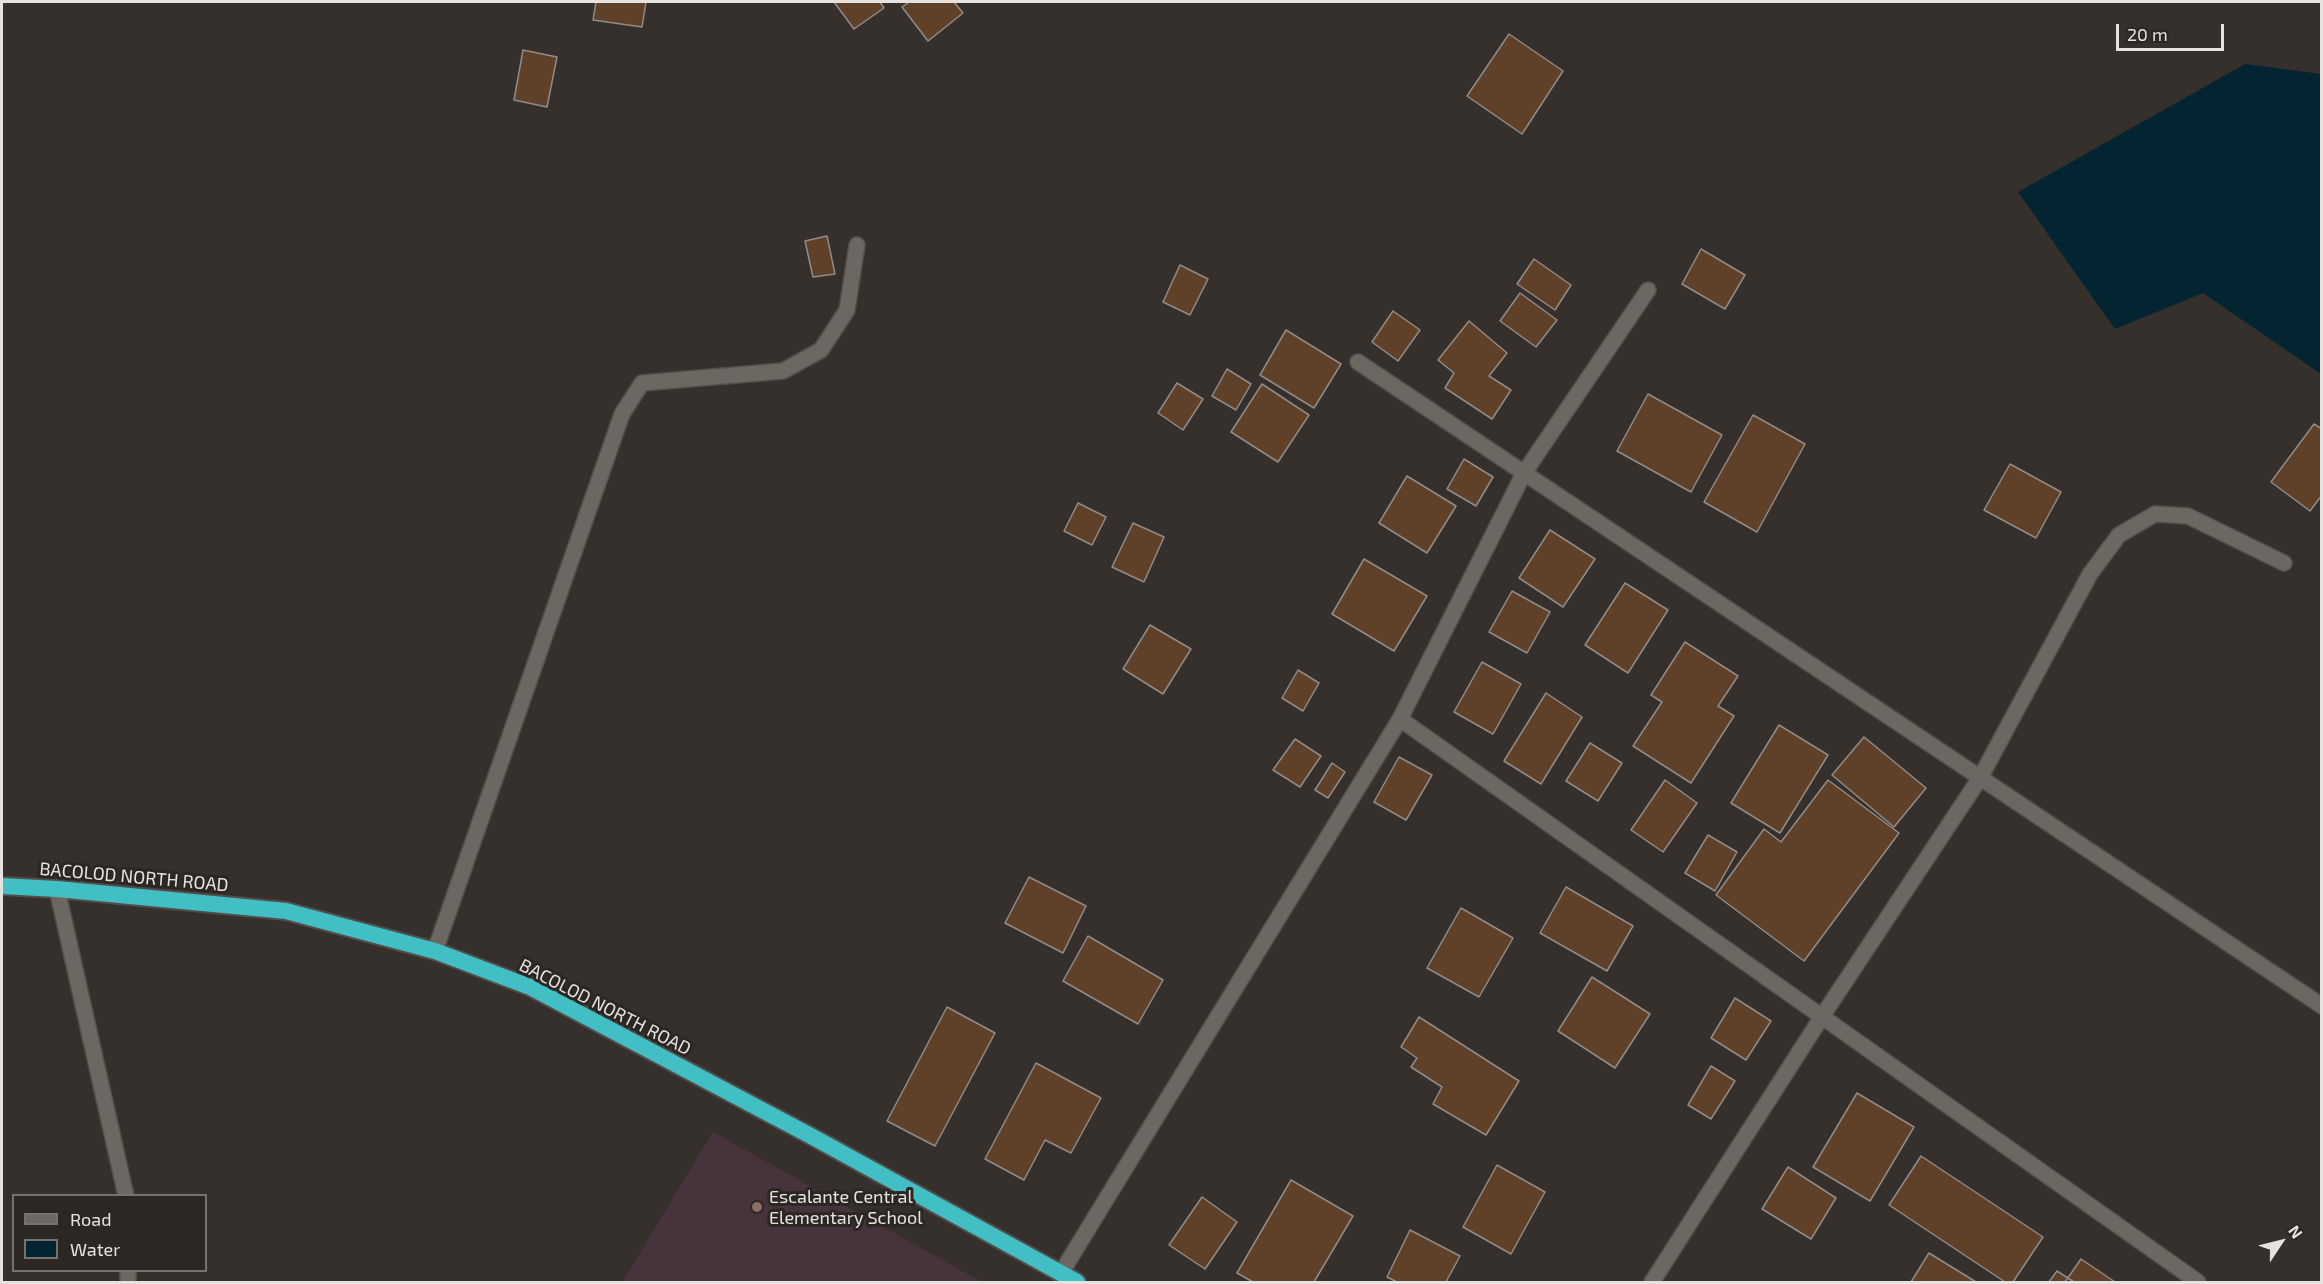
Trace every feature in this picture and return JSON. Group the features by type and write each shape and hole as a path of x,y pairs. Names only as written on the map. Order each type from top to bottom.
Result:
{"highway":[{"name":"BACOLOD NORTH ROAD","path":"2,886 57,889 286,911 435,951 530,987 811,1136 1077,1282"}],"street":[{"path":"435,951 622,414 642,382 783,371 821,350 847,310 857,245"},
{"path":"1061,1274 1400,718 1524,473 1648,290"},
{"path":"1358,362 2322,1006"},
{"path":"1652,1282 1823,1015 1980,778 2090,574 2119,535 2155,514 2188,516 2284,563"},
{"path":"1400,718 2198,1282"},
{"path":"57,889 126,1194"}],"shaded area":[{"name":"Escalante Central Elementary School","path":"713,1132 982,1282 622,1282"}],"water":[{"path":"2245,64 2321,74 2321,374 2203,293 2115,329 2018,192"}],"building":[{"path":"596,2 646,2 642,27 593,20"},
{"path":"834,2 880,2 884,8 854,29"},
{"path":"909,2 954,2 963,13 928,41 902,7"},
{"path":"1509,34 1563,71 1522,134 1467,96"},
{"path":"523,50 557,57 547,107 514,100"},
{"path":"827,236 835,274 813,277 805,241"},
{"path":"1701,249 1745,275 1725,309 1682,284"},
{"path":"1534,259 1571,285 1555,310 1517,284"},
{"path":"1180,265 1208,279 1190,315 1163,302"},
{"path":"1520,293 1557,320 1536,347 1500,321"},
{"path":"1393,311 1420,330 1398,361 1372,342"},
{"path":"1469,321 1507,353 1489,376 1511,390 1492,419 1445,388 1454,373 1438,360"},
{"path":"1286,330 1341,364 1314,408 1260,375"},
{"path":"1227,369 1251,384 1236,410 1212,396"},
{"path":"1177,383 1203,399 1183,430 1158,413"},
{"path":"1262,384 1309,415 1278,462 1231,432"},
{"path":"1648,394 1722,435 1691,492 1617,451"},
{"path":"1753,415 1805,444 1757,532 1704,502"},
{"path":"2314,424 2322,429 2322,495 2310,511 2271,482"},
{"path":"1464,459 1493,477 1476,506 1447,489"},
{"path":"2010,464 2061,492 2036,538 1984,510"},
{"path":"1407,476 1456,506 1427,553 1379,523"},
{"path":"1078,503 1106,517 1092,545 1064,531"},
{"path":"1133,523 1164,537 1144,582 1112,567"},
{"path":"1550,530 1595,559 1563,607 1519,578"},
{"path":"1364,559 1427,596 1394,651 1332,614"},
{"path":"1625,583 1668,610 1628,673 1585,645"},
{"path":"1512,591 1550,612 1527,653 1489,632"},
{"path":"1150,625 1191,649 1163,694 1123,669"},
{"path":"1685,642 1738,676 1718,706 1734,716 1691,783 1633,746 1662,702 1651,695"},
{"path":"1482,662 1521,684 1493,734 1454,712"},
{"path":"1298,670 1319,683 1303,711 1282,698"},
{"path":"1546,693 1582,717 1541,784 1504,761"},
{"path":"1779,725 1828,755 1780,833 1731,803"},
{"path":"1864,737 1926,788 1894,827 1832,775"},
{"path":"1295,739 1321,756 1300,787 1273,770"},
{"path":"1590,743 1622,763 1598,801 1566,781"},
{"path":"1399,757 1432,775 1406,820 1374,802"},
{"path":"1332,763 1345,772 1328,798 1315,790"},
{"path":"1665,780 1697,803 1663,852 1631,830"},
{"path":"1828,780 1899,833 1804,961 1716,895 1764,829 1781,842"},
{"path":"1708,835 1737,852 1715,891 1685,873"},
{"path":"1029,877 1086,906 1063,953 1005,923"},
{"path":"1566,887 1633,926 1607,971 1540,933"},
{"path":"1461,908 1513,938 1479,997 1427,968"},
{"path":"1088,936 1163,980 1138,1024 1063,981"},
{"path":"1592,977 1650,1014 1615,1068 1558,1031"},
{"path":"1735,998 1771,1021 1746,1060 1711,1038"},
{"path":"947,1007 995,1033 935,1146 887,1121"},
{"path":"1419,1017 1519,1081 1486,1135 1433,1104 1442,1087 1411,1067 1417,1058 1401,1047"},
{"path":"1036,1063 1101,1098 1071,1153 1045,1140 1024,1180 985,1159"},
{"path":"1711,1066 1735,1081 1711,1119 1688,1105"},
{"path":"1857,1093 1914,1127 1870,1201 1813,1167"},
{"path":"1921,1156 2043,1237 2013,1282 2005,1282 1889,1205"},
{"path":"1497,1165 1545,1192 1511,1254 1463,1227"},
{"path":"1788,1167 1836,1198 1811,1239 1762,1209"},
{"path":"1291,1180 1353,1216 1314,1282 1253,1282 1237,1273"},
{"path":"1202,1197 1237,1222 1205,1269 1169,1245"},
{"path":"1410,1230 1460,1256 1446,1282 1397,1282 1387,1277"},
{"path":"1929,1253 1976,1282 1911,1282"},
{"path":"2081,1259 2115,1282 2065,1282"},
{"path":"2057,1271 2074,1282 2049,1282"}],"place":[{"name":"Escalante Central Elementary School","path":"757,1207"}]}
